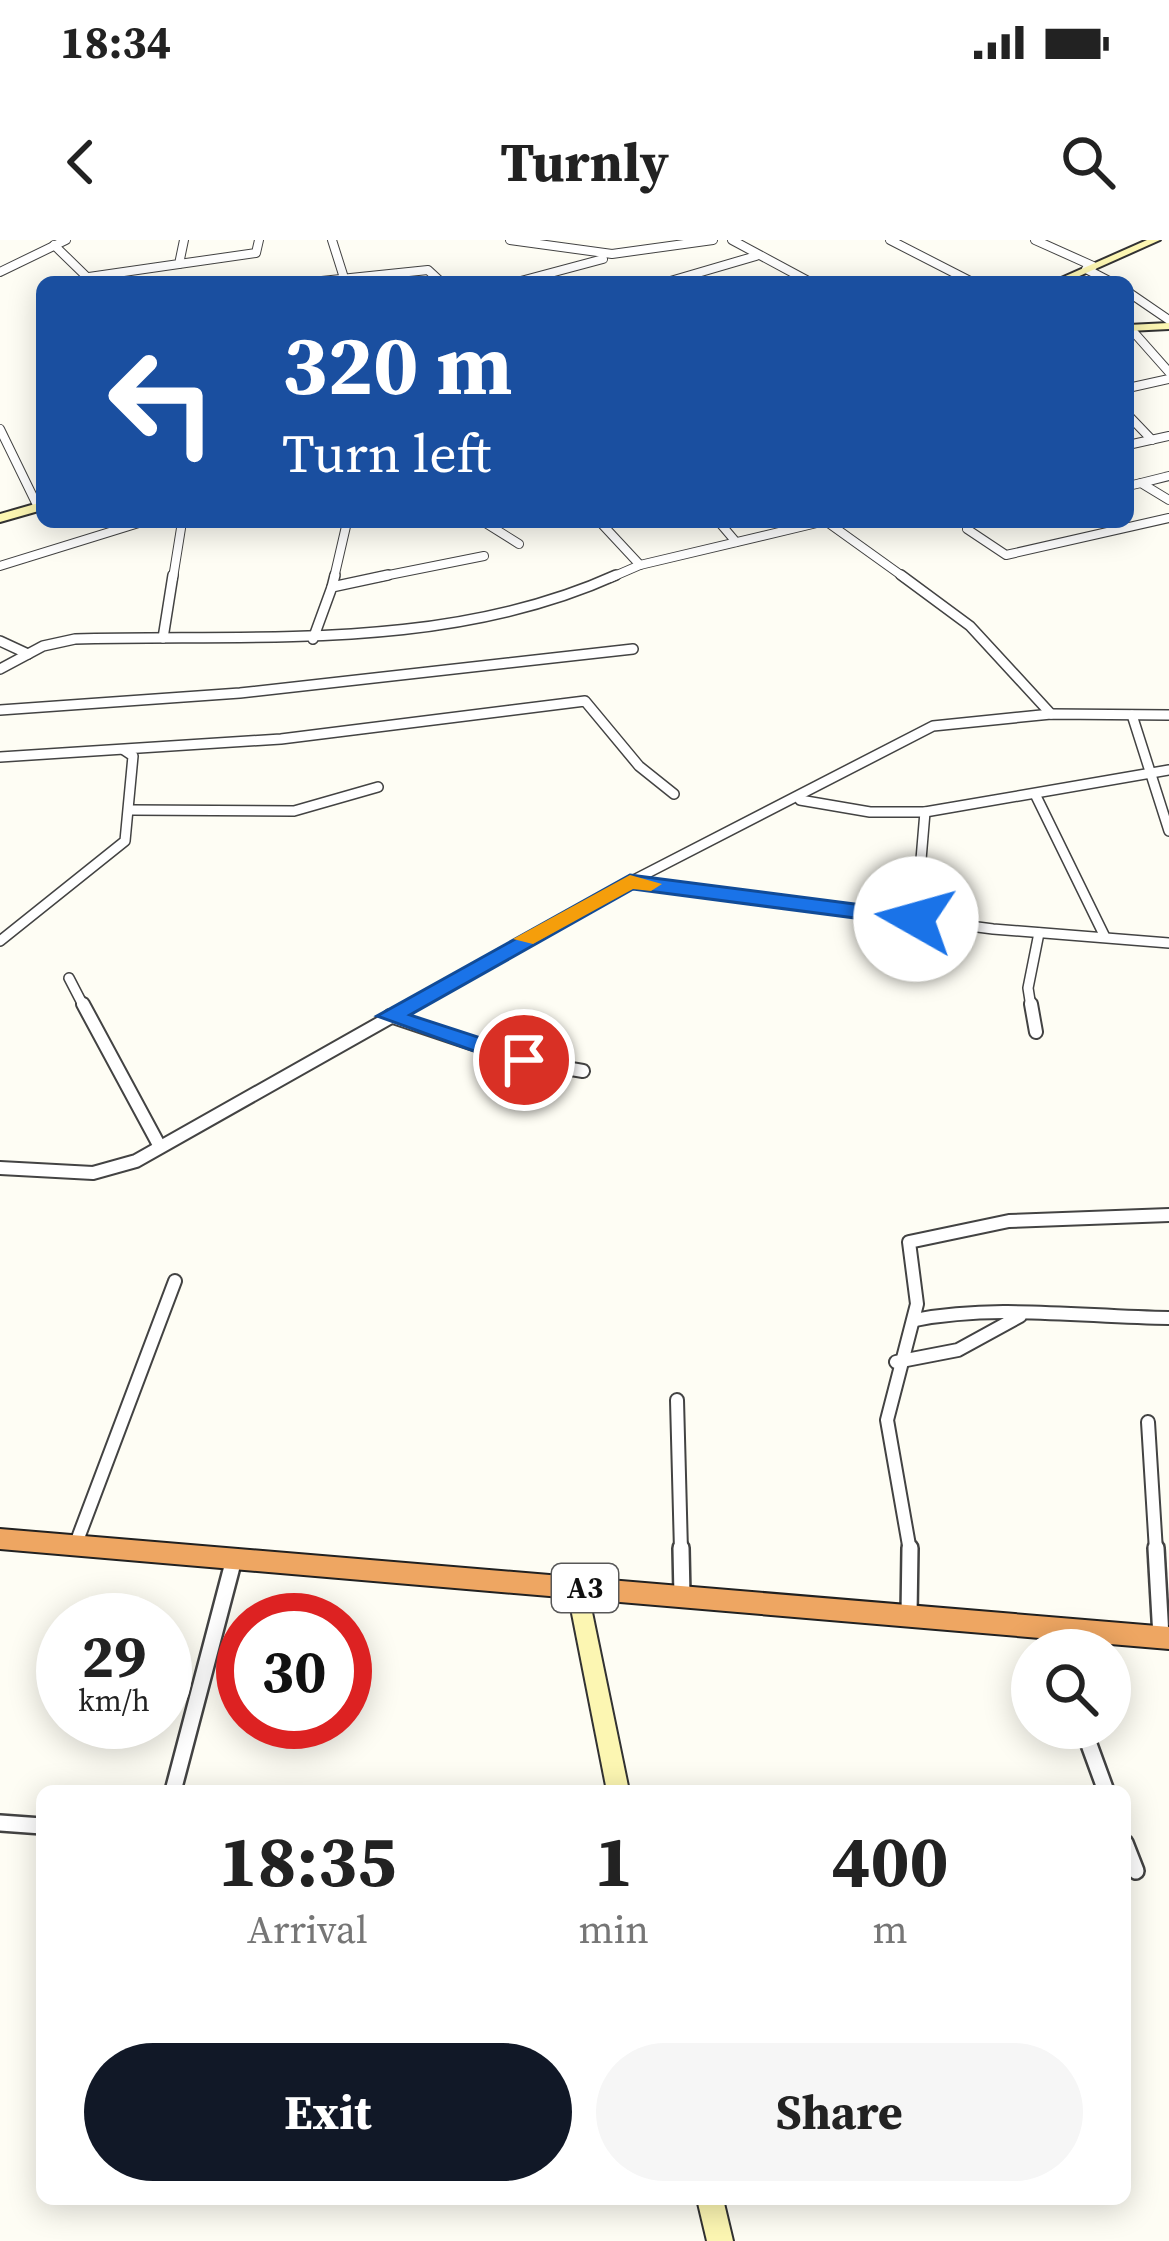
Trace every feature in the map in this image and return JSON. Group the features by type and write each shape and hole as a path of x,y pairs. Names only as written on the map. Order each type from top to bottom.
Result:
{"highway":[{"name":"A3","path":"0,1539 908,1615 1011,1632"},
{"name":"A3","path":"1131,1638 1165,1637"}],"street":[{"path":"0,275 66,240"},
{"path":"179,264 184,240"},
{"path":"108,276 256,253 259,240"},
{"path":"332,240 344,276"},
{"path":"509,240 612,256 655,254 713,240"},
{"path":"732,240 802,276"},
{"path":"890,240 959,276"},
{"path":"1035,240 1102,276"},
{"path":"1071,276 1155,240"},
{"path":"54,245 87,276"},
{"path":"539,276 612,256"},
{"path":"706,276 756,256"},
{"path":"378,276 428,270 434,276"},
{"path":"1134,297 1169,323"},
{"path":"1134,327 1169,323"},
{"path":"1134,334 1169,375 1134,386"},
{"path":"1134,421 1152,440"},
{"path":"0,429 3,443 36,499"},
{"path":"1134,444 1169,436"},
{"path":"1134,485 1169,476"},
{"path":"1142,483 1169,500"},
{"path":"0,518 36,507"},
{"path":"1134,526 1169,518"},
{"path":"0,566 123,528"},
{"path":"163,638 181,528"},
{"path":"313,639 346,528"},
{"path":"494,528 519,544"},
{"path":"606,528 640,565"},
{"path":"724,528 736,542"},
{"path":"3,667 75,639 313,639 504,614 640,565 798,528"},
{"path":"832,528 970,626 1051,714"},
{"path":"967,529 1006,555 1125,528"},
{"path":"332,587 484,556"},
{"path":"0,641 29,654"},
{"path":"3,667 13,650"},
{"path":"0,710 240,693 384,673 633,650"},
{"path":"0,757 434,723 585,701 639,766 674,794"},
{"path":"0,1168 114,1171 630,881 799,800 933,726 1051,714 1169,715"},
{"path":"1132,716 1169,831"},
{"path":"0,940 125,841 135,769 133,756 123,749"},
{"path":"799,800 870,812 925,812 1169,770"},
{"path":"131,810 294,811 378,787"},
{"path":"1036,796 1105,937"},
{"path":"916,919 925,812"},
{"path":"630,881 916,919 1169,943"},
{"path":"1036,1032 1028,988 1039,933"},
{"path":"69,978 159,1145"},
{"path":"390,1016 524,1060 583,1071"},
{"path":"908,1615 910,1548 887,1421 896,1362 915,1320 916,1283 905,1247 919,1237 1009,1222 1169,1215"},
{"path":"75,1546 175,1280"},
{"path":"915,1320 976,1308 1020,1316 1169,1318"},
{"path":"896,1362 958,1350 1006,1328 1020,1316"},
{"path":"677,1400 682,1596"},
{"path":"1148,1422 1165,1637"},
{"path":"175,1785 234,1559"},
{"path":"577,1588 617,1785"},
{"path":"1091,1749 1104,1785"},
{"path":"0,1823 36,1826"},
{"path":"1131,1858 1136,1871"},
{"path":"711,2205 720,2241"}],"slow traffic":[{"path":"525,939 630,881 651,884"}],"route":[{"path":"524,1060 390,1016 630,881 916,919"}]}
